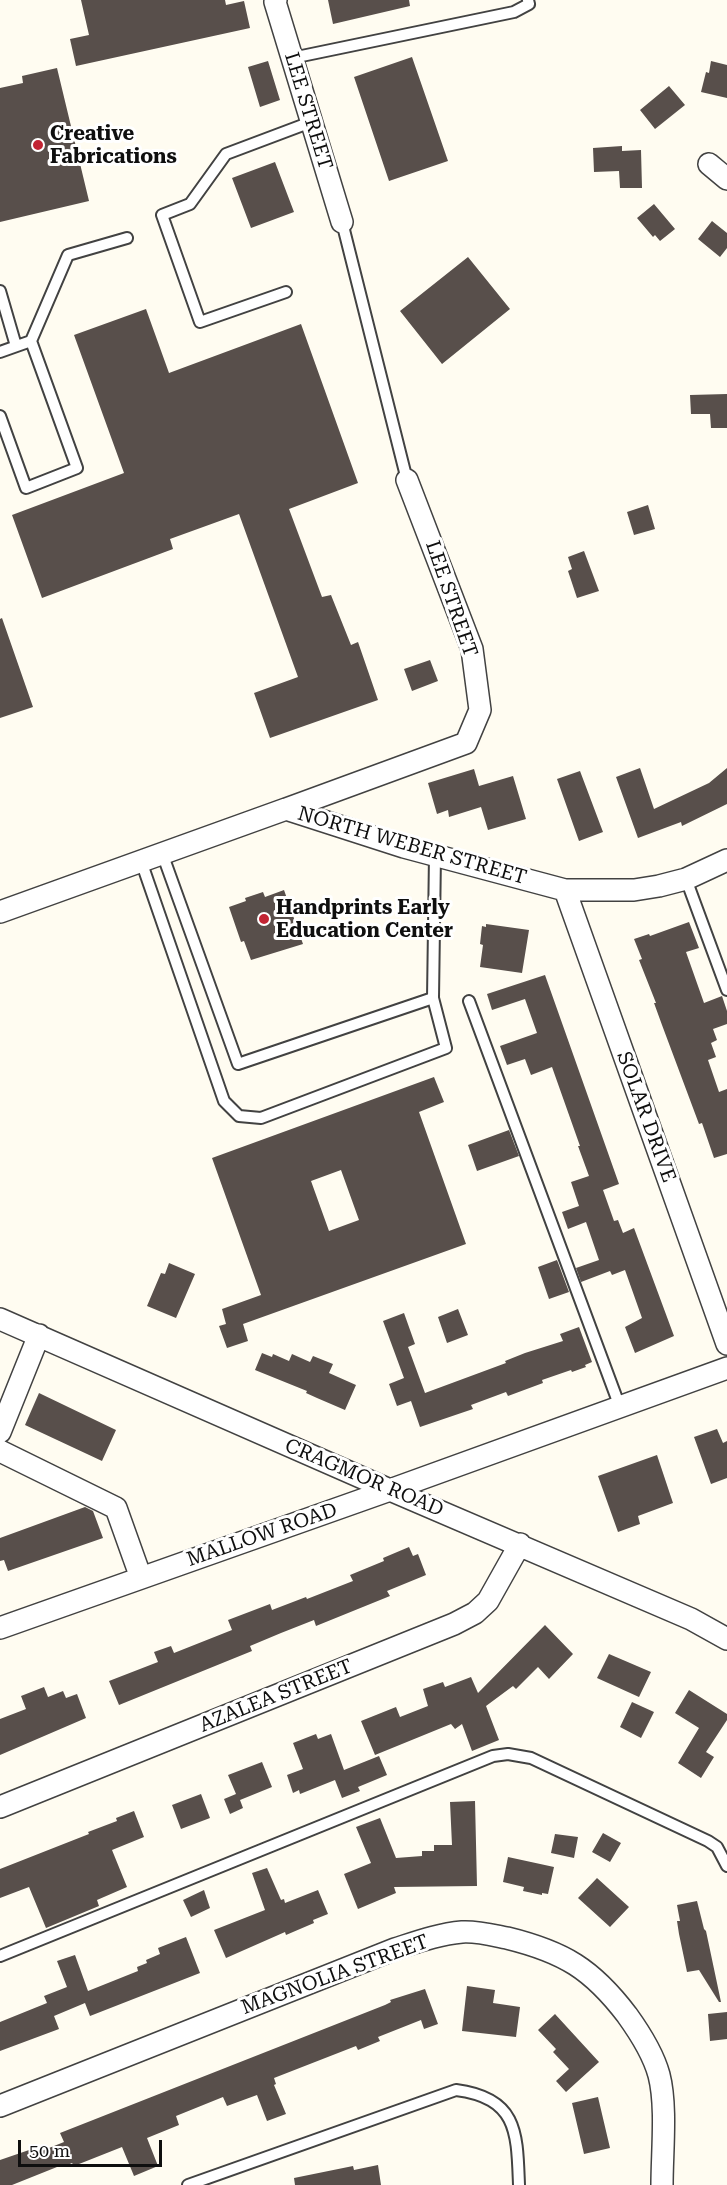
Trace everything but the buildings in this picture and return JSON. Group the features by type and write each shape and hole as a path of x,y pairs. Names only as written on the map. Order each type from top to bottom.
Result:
{"street":[{"name":"LEE STREET","path":"276,0 342,222"},
{"path":"710,164 727,179"},
{"name":"LEE STREET","path":"286,809 466,742 480,711 472,649 407,480"},
{"name":"NORTH WEBER STREET","path":"0,912 286,809 435,855 565,890 634,890 686,879 727,860"},
{"name":"SOLAR DRIVE","path":"565,890 727,1344"},
{"name":"CRAGMOR ROAD","path":"0,1318 390,1490 692,1619 727,1639"},
{"path":"0,1432 6,1396 39,1335"},
{"name":"MALLOW ROAD","path":"0,1628 727,1368"},
{"path":"0,1451 116,1508 141,1578"},
{"name":"AZALEA STREET","path":"0,1807 465,1619 488,1601 520,1545"},
{"name":"MAGNOLIA STREET","path":"0,2106 395,1949 462,1932 486,1933 553,1952 573,1963 595,1978 636,2028 659,2076 662,2104 662,2185"}],"lane":[{"path":"292,58 514,12 529,4 528,0"},
{"path":"286,292 200,322 162,215 190,204 226,154 311,122"},
{"path":"342,222 407,480"},
{"path":"0,416 26,488 77,468 31,341 68,255 127,238"},
{"path":"0,291 16,346"},
{"path":"0,352 31,341"},
{"path":"162,853 238,1064 433,998"},
{"path":"141,861 224,1101 239,1116 261,1118 446,1048 433,998 435,855"},
{"path":"686,879 727,990"},
{"path":"469,1000 620,1407"},
{"path":"0,1956 482,1761 508,1754 531,1758 708,1841 717,1847 727,1866"},
{"path":"188,2185 456,2090 484,2097 506,2112 514,2128 518,2149 519,2185"}],"place":[{"name":"Creative Fabrications","path":"38,145"},
{"name":"Handprints Early Education Center","path":"264,919"}]}
